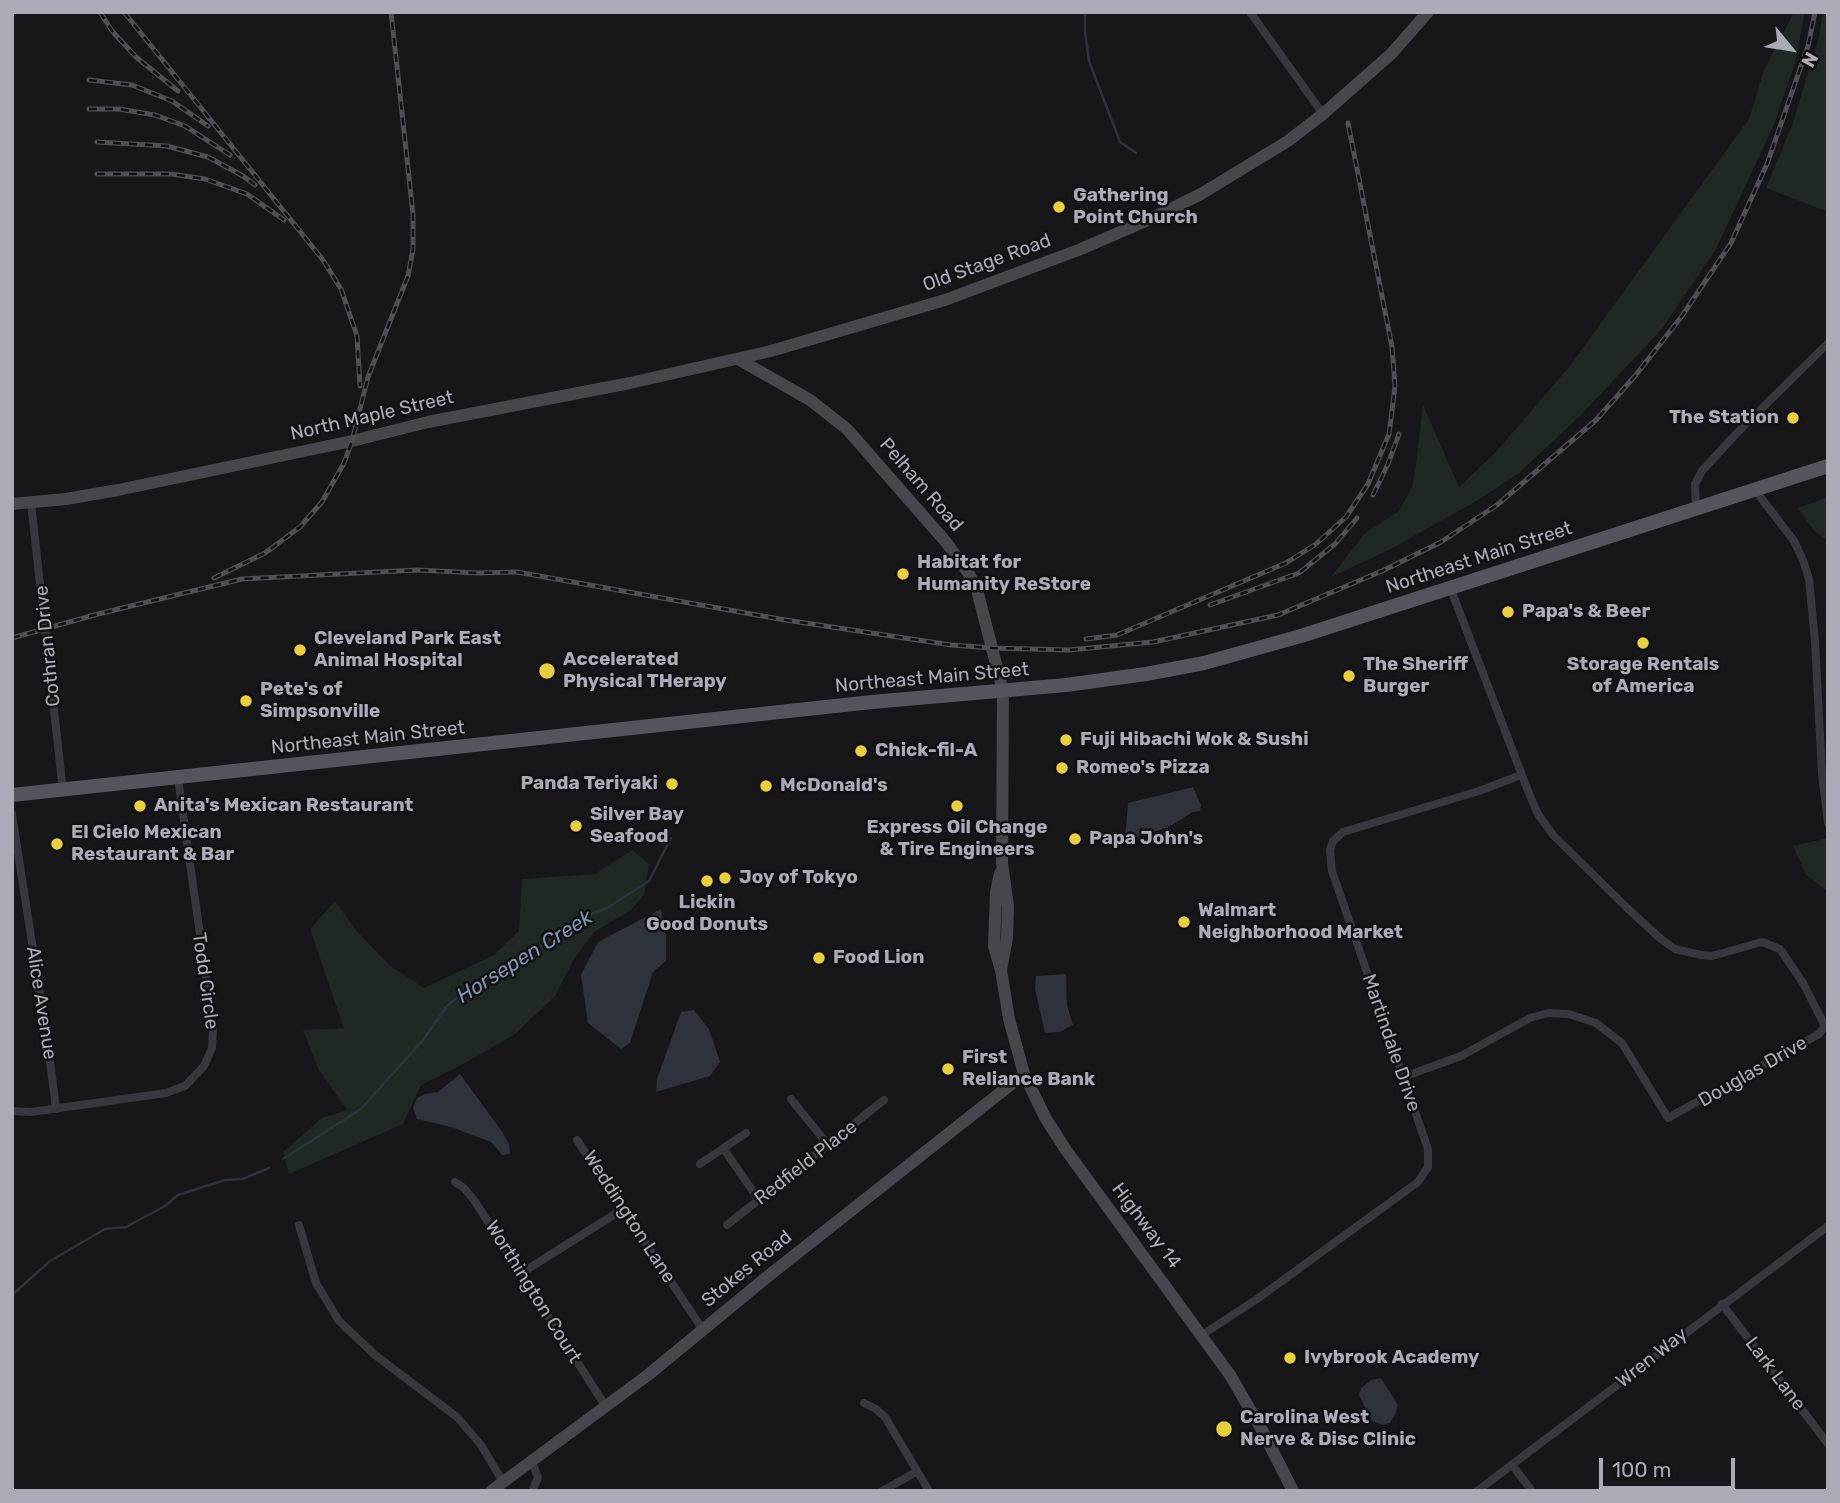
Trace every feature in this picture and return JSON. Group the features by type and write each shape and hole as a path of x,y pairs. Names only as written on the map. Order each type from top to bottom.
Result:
{"main road":[{"name":"Northeast Main Street","path":"12,795 872,702 1093,682 1204,663 1301,636 1828,466"}],"street":[{"path":"1250,12 1323,114"},
{"name":"Old Stage Road","path":"738,359 862,326 945,300 1091,245 1201,194 1288,141 1323,114 1383,62 1428,12"},
{"path":"1696,509 1695,484 1702,471 1828,343"},
{"name":"North Maple Street","path":"12,504 118,490 352,441 428,422 738,359"},
{"name":"Pelham Road","path":"738,359 810,400 847,429 946,542 969,574 982,603 1003,691"},
{"path":"1755,490 1794,541 1809,579 1823,788 1828,823"},
{"name":"Cothran Drive","path":"31,503 63,790"},
{"name":"Douglas Drive","path":"1403,1077 1461,1056 1531,1018 1548,1013 1569,1014 1596,1023 1622,1043 1668,1118 1712,1096 1824,1030 1820,1014 1803,983 1784,952 1775,945 1762,942 1723,954 1701,956 1675,948 1662,940 1553,835 1538,814 1521,775 1450,587"},
{"name":"Highway 14","path":"1003,691 1002,863 996,892 994,946 1002,970 1009,1019 1024,1074 1061,1143 1230,1375 1293,1491"},
{"name":"Martindale Drive","path":"1202,1335 1257,1299 1421,1180 1428,1167 1429,1156 1332,871 1331,845 1343,832 1479,791 1521,775"},
{"name":"Todd Circle","path":"12,1111 31,1112 174,1091 195,1078 209,1056 213,1027 178,778"},
{"name":"Alice Avenue","path":"12,814 50,1053 55,1109"},
{"name":"Stokes Road","path":"491,1491 606,1407 1024,1074"},
{"path":"791,1099 828,1145"},
{"name":"Redfield Place","path":"727,1225 884,1100"},
{"path":"700,1164 746,1133"},
{"name":"Weddington Lane","path":"578,1140 703,1330"},
{"path":"723,1148 758,1200"},
{"name":"Worthington Court","path":"455,1182 474,1200 606,1407"},
{"path":"520,1274 623,1209"},
{"path":"299,1225 316,1283 339,1321 368,1349 457,1416 481,1445 503,1482"},
{"name":"Wren Way","path":"1477,1491 1828,1226"},
{"name":"Lark Lane","path":"1722,1304 1828,1444"},
{"path":"864,1403 885,1417 929,1491"},
{"path":"531,1461 538,1478 532,1491"},
{"path":"1513,1466 1532,1491"},
{"path":"882,1491 916,1472"}],"shaded area":[{"path":"1794,12 1805,12 1795,63 1774,125 1716,249 1662,329 1579,417 1519,473 1478,500 1389,550 1331,577 1365,533 1399,511 1412,487 1423,405 1459,487 1495,453 1569,367 1749,119 1764,70"},
{"path":"1823,12 1828,12 1828,212 1766,188 1792,125 1818,41"},
{"path":"1828,497 1828,541 1815,532 1798,508"},
{"path":"1193,787 1201,805 1200,811 1193,812 1167,828 1125,840 1128,803"},
{"path":"1828,838 1828,892 1806,875 1793,846"},
{"path":"632,850 649,864 644,895 631,910 594,932 574,959 555,996 515,1034 421,1085 403,1124 289,1174 283,1152 322,1118 347,1110 318,1068 303,1030 344,1028 310,929 335,901 356,930 389,965 424,988 494,955 519,931 522,879 595,874"},
{"path":"661,909 666,936 666,961 653,972 630,1043 621,1049 588,1023 581,975 598,942"},
{"path":"1066,974 1067,1005 1073,1025 1060,1032 1045,1033 1035,989 1036,976"},
{"path":"694,1010 709,1029 720,1062 710,1076 656,1092 657,1079 681,1012"},
{"path":"460,1074 503,1133 509,1144 510,1154 502,1155 491,1142 451,1127 417,1119 413,1107 417,1098 438,1092"},
{"path":"1381,1378 1398,1405 1390,1423 1383,1425 1372,1421 1359,1395 1361,1388 1371,1380"}],"waterway":[{"path":"1085,12 1089,61 1120,142 1136,153"},
{"name":"Horsepen Creek","path":"283,1159 361,1109 423,1040 447,1006 463,993 481,980 509,968 585,916 607,908 649,881 671,838"},
{"name":"Horsepen Creek","path":"12,1295 50,1261 105,1229 126,1227 165,1206 178,1195 225,1180 243,1179 269,1168"}],"railway":[{"path":"100,12 112,31 136,57 178,91"},
{"path":"124,12 323,260 341,289 357,336 360,386"},
{"path":"214,578 265,553 300,527 322,502 344,463 368,377 408,276 413,249 413,214 391,12"},
{"path":"12,638 242,579 417,570 517,572 779,619 951,645 992,648 1069,650 1153,642 1278,615 1382,571 1441,542 1497,505 1596,420 1682,316 1731,243 1767,164 1808,46 1815,12"},
{"path":"89,80 132,85 172,101 208,126"},
{"path":"89,109 119,109 155,115 185,126 230,155"},
{"path":"1086,639 1117,635 1286,563 1316,544 1346,517 1368,484 1389,434 1395,386 1392,347 1348,123"},
{"path":"97,142 167,146 208,157 255,185"},
{"path":"97,174 171,174 205,179 247,194 284,220"},
{"path":"1373,495 1399,434"},
{"path":"1210,605 1299,573 1335,544 1357,518"}],"place":[{"name":"Gathering Point Church","path":"1059,207"},
{"name":"The Station","path":"1793,418"},
{"name":"Habitat for Humanity ReStore","path":"903,574"},
{"name":"Papa's & Beer","path":"1508,612"},
{"name":"Storage Rentals of America","path":"1643,643"},
{"name":"Cleveland Park East Animal Hospital","path":"300,650"},
{"name":"Accelerated Physical THerapy","path":"547,671"},
{"name":"The Sheriff Burger","path":"1349,676"},
{"name":"Pete's of Simpsonville","path":"246,701"},
{"name":"Fuji Hibachi Wok & Sushi","path":"1066,740"},
{"name":"Chick-fil-A","path":"861,751"},
{"name":"Romeo's Pizza","path":"1062,768"},
{"name":"Panda Teriyaki","path":"672,784"},
{"name":"McDonald's","path":"766,786"},
{"name":"Anita's Mexican Restaurant","path":"140,806"},
{"name":"Express Oil Change & Tire Engineers","path":"957,806"},
{"name":"Silver Bay Seafood","path":"576,826"},
{"name":"Papa John's","path":"1075,839"},
{"name":"El Cielo Mexican Restaurant & Bar","path":"57,844"},
{"name":"Joy of Tokyo","path":"725,878"},
{"name":"Lickin Good Donuts","path":"707,881"},
{"name":"Walmart Neighborhood Market","path":"1184,922"},
{"name":"Food Lion","path":"819,958"},
{"name":"First Reliance Bank","path":"948,1069"},
{"name":"Ivybrook Academy","path":"1290,1358"},
{"name":"Carolina West Nerve & Disc Clinic","path":"1224,1429"}]}
